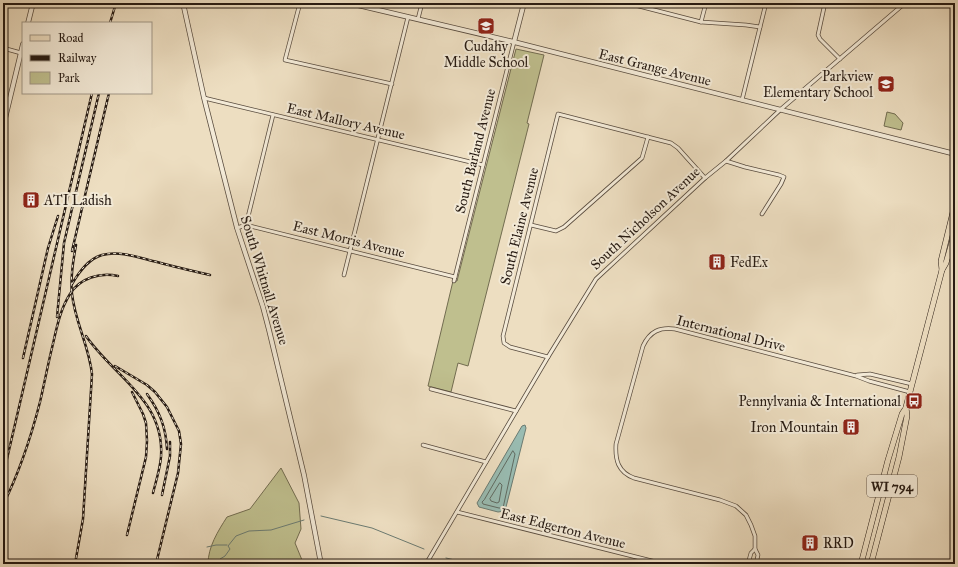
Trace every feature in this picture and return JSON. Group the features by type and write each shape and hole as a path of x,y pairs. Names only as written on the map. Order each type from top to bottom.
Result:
{"main road":[{"name":"WI 794","path":"942,270 941,261 955,204"},
{"name":"WI 794","path":"862,564 888,460 902,414 906,407 942,270 946,263 955,232"},
{"name":"WI 794","path":"872,564 899,457 907,416 906,407"}],"street":[{"path":"28,22 33,3"},
{"name":"South Whitnall Avenue","path":"183,3 204,98 237,228 268,325 304,475 321,564"},
{"path":"300,3 285,60 392,84"},
{"name":"East Grange Avenue","path":"350,3 514,42 955,154"},
{"path":"418,19 422,3"},
{"name":"South Barland Avenue","path":"454,281 524,3"},
{"path":"628,3 701,22 760,27"},
{"path":"701,22 706,3"},
{"path":"742,100 766,3"},
{"path":"825,3 818,35 820,39 840,59"},
{"name":"South Nicholson Avenue","path":"426,564 548,357 596,279 780,110 905,3"},
{"path":"344,275 408,17"},
{"path":"3,48 21,53"},
{"path":"3,127 22,48"},
{"name":"East Mallory Avenue","path":"204,98 483,165"},
{"name":"South Elaine Avenue","path":"548,357 510,347 504,343 503,336 558,114 648,137"},
{"path":"246,226 273,115"},
{"path":"531,225 556,231 564,227 642,158 648,137 671,144 678,148 705,178"},
{"path":"726,161 745,168 779,175 784,178 762,214"},
{"name":"East Morris Avenue","path":"237,228 246,226 455,277"},
{"name":"International Drive","path":"756,564 758,555 755,549 755,536 748,518 736,506 720,500 634,478 624,473 616,460 616,444 645,341 650,335 664,328 676,329 856,376 910,392"},
{"name":"International Drive","path":"856,376 870,374 912,384"},
{"path":"431,389 516,411"},
{"path":"423,445 486,462"},
{"name":"East Edgerton Avenue","path":"457,512 664,564"},
{"path":"748,564 751,553 755,549"}],"green space":[{"path":"516,49 544,55 527,123 529,124 468,366 458,363 451,392 428,386 453,281 457,281"},
{"path":"887,112 895,114 903,123 901,130 884,126"},
{"path":"281,468 299,503 301,529 295,543 302,560 312,564 208,564 208,558 212,545 227,517 250,509"}],"water":[{"path":"525,425 526,428 505,511 498,512 479,507 477,503 522,426"}],"waterway":[{"path":"321,516 372,528 424,549"},
{"path":"217,564 230,549 228,546 236,536 249,531 271,530 304,520"},
{"path":"207,547 227,545"},
{"path":"446,558 472,564"}],"railway":[{"path":"110,22 116,3"},
{"path":"3,476 92,94"},
{"path":"57,317 64,243 99,94"},
{"path":"72,251 109,94"},
{"path":"23,358 48,248 58,216"},
{"path":"75,564 83,519 92,374 88,354 76,314 71,288 76,245"},
{"path":"72,284 81,271 92,260 102,255 116,253 130,255 210,275"},
{"path":"3,505 19,468 33,428 58,322 66,301 74,288 85,280 104,275 118,276"},
{"path":"86,336 97,351 136,390 155,420 160,437 161,457 153,493"},
{"path":"115,366 147,385 155,392 167,407 179,431 181,444 178,473 156,564"},
{"path":"127,535 146,457 147,441 146,423 132,392"},
{"path":"147,394 162,420 167,449"},
{"path":"162,495 170,456 170,442"}],"place":[{"name":"Cudahy Middle School","path":"486,26"},
{"name":"Parkview Elementary School","path":"886,84"},
{"name":"ATI Ladish","path":"31,200"},
{"name":"FedEx","path":"717,262"},
{"name":"Pennylvania & International","path":"914,401"},
{"name":"Iron Mountain","path":"851,427"},
{"name":"RRD","path":"810,543"}]}
